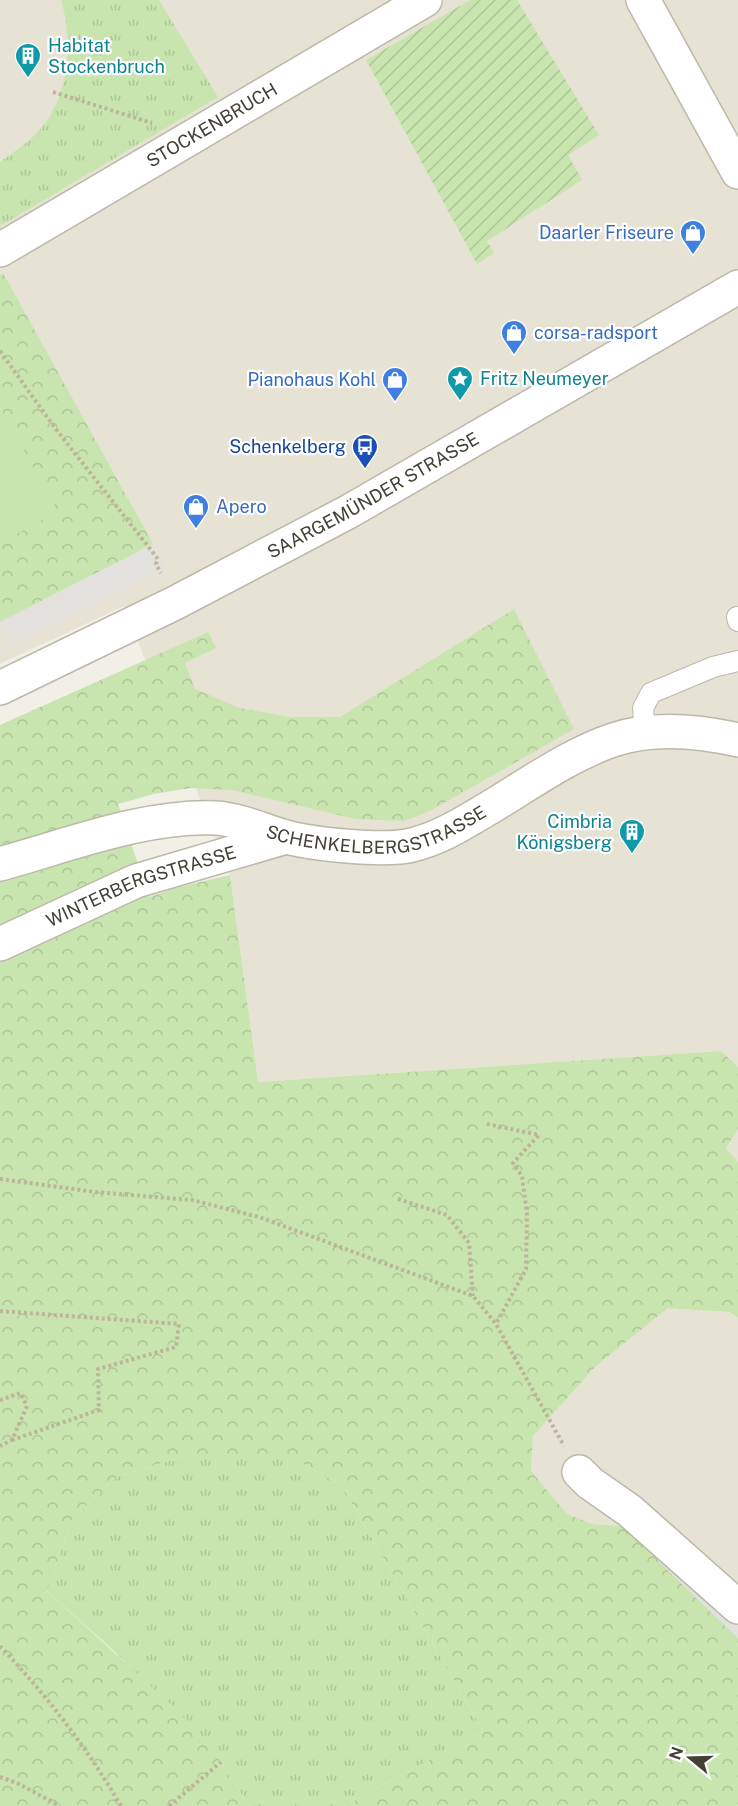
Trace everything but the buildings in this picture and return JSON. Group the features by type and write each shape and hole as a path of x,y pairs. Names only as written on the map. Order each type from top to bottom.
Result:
{"street":[{"name":"STOCKENBRUCH","path":"0,250 425,0"},
{"path":"643,0 738,172"},
{"name":"SAARGEMÜNDER STRASSE","path":"0,688 175,603 348,512 738,287"},
{"name":"SCHENKELBERGSTRASSE","path":"0,864 127,829 183,818 220,818 311,842 377,847 411,846 444,834 583,752 615,740 645,733 673,731 738,740"},
{"name":"WINTERBERGSTRASSE","path":"0,944 136,881 286,837"},
{"path":"579,1472 590,1483 630,1511 738,1607"}],"lane":[{"path":"645,733 644,708 651,693 713,667 738,661"}],"path":[{"path":"53,92 157,124"},
{"path":"0,351 55,428 127,519 149,551 158,559 156,564 163,577"},
{"path":"487,1124 539,1135 513,1163 522,1176 526,1214 526,1269 496,1324"},
{"path":"0,1179 95,1192 192,1200 259,1217 473,1296 496,1324 579,1472"},
{"path":"398,1199 447,1215 468,1243 473,1296"},
{"path":"0,1311 179,1324 176,1347 98,1369 99,1410 0,1446"},
{"path":"0,1400 20,1394 27,1406 12,1440"},
{"path":"0,1646 37,1685 87,1751 121,1806"},
{"path":"169,1806 221,1762"},
{"path":"0,1777 18,1783 60,1806"}],"shaded area":[{"path":"0,0 738,0 738,1067 721,1051 258,1082 230,875 124,606 0,664"},
{"path":"153,544 166,568 10,645 0,622"},
{"path":"738,1129 738,1162 726,1148"},
{"path":"669,1307 729,1312 738,1317 738,1638 637,1539 620,1526 593,1524 567,1514 531,1471 533,1436 595,1367"},
{"path":"672,1548 738,1607 738,1638 659,1562"}],"green space":[{"path":"61,0 159,0 218,97 0,226 0,162 28,141 43,126 59,98 64,82 68,48"},
{"path":"470,0 517,0 599,135 568,155 582,180 487,241 494,253 477,264 366,60"},
{"path":"3,273 153,544 0,622 0,543 57,511 0,408 0,275"},
{"path":"0,408 58,511 0,543"},
{"path":"514,609 574,729 432,810 404,821 356,819 232,790 190,788 154,794 118,804 149,897 175,888 230,875 258,1082 721,1051 738,1067 738,1129 726,1148 738,1162 738,1317 729,1312 668,1308 595,1367 533,1436 531,1471 567,1514 593,1524 620,1526 637,1539 738,1638 738,1806 344,1806 483,1731 342,1486 289,1456 185,1456 116,1477 71,1521 47,1591 178,1711 221,1762 249,1806 0,1806 0,725 208,632 216,648 185,663 195,689 240,708 290,717 340,717"},
{"path":"185,1456 289,1456 342,1486 483,1731 344,1806 249,1806 221,1762 114,1651 47,1591 71,1521 116,1477"}],"place":[{"name":"Habitat Stockenbruch","path":"28,79"},
{"name":"Daarler Friseure","path":"693,256"},
{"name":"corsa-radsport","path":"514,356"},
{"name":"Fritz Neumeyer","path":"460,402"},
{"name":"Pianohaus Kohl","path":"395,403"},
{"name":"Schenkelberg","path":"365,470"},
{"name":"Apero","path":"196,530"},
{"name":"Cimbria Königsberg","path":"632,855"}]}
